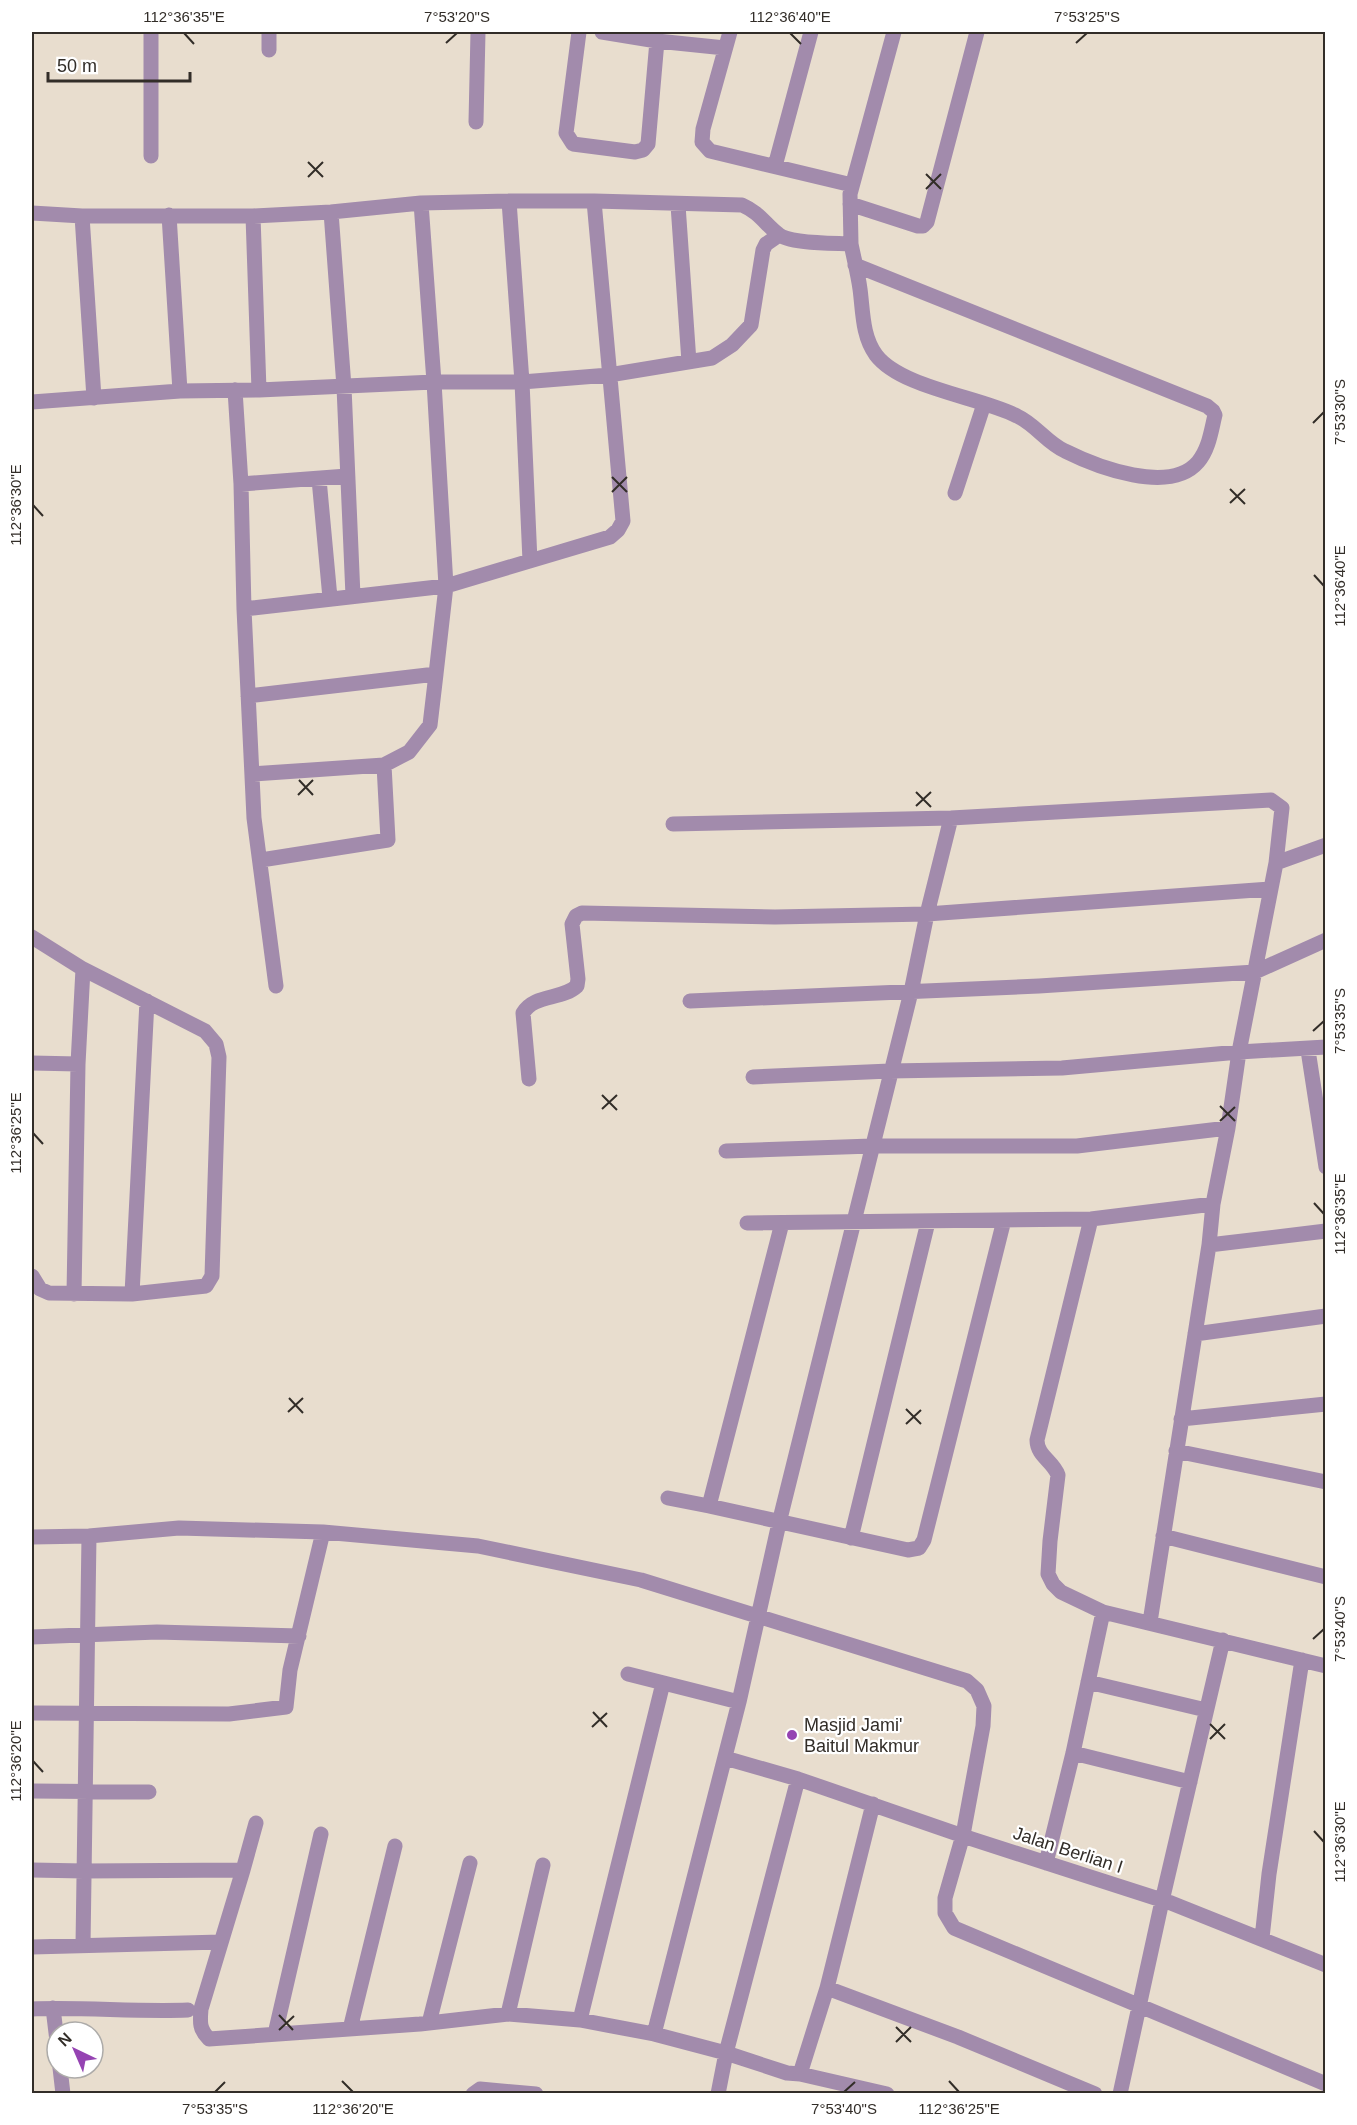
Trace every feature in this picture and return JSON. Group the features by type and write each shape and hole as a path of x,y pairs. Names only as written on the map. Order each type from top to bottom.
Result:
{"street":[{"path":"151,32 151,156"},
{"path":"269,32 269,50"},
{"path":"476,122 478,32"},
{"path":"579,32 566,133 568,139 573,144 635,152 643,150 648,144 657,41"},
{"path":"602,32 657,41 725,48"},
{"path":"730,32 703,129 702,142 710,151 852,184"},
{"path":"775,166 811,32"},
{"path":"855,265 1207,406 1215,415 1208,444 1198,462 1188,470 1150,479 1129,474 1064,451 1017,416 911,379 887,366 875,354 867,335 855,265 848,244 850,194 894,32"},
{"path":"850,204 918,226 923,226 927,222 977,32"},
{"path":"32,213 82,216 253,216 331,212 421,203 509,201 742,205 756,211 779,235 790,241 848,244"},
{"path":"509,201 522,382 530,561"},
{"path":"244,609 446,585 610,537 618,530 623,521 594,201"},
{"path":"252,774 384,765 409,752 430,725 446,585 421,203"},
{"path":"678,205 689,362"},
{"path":"331,212 344,387 353,596"},
{"path":"169,215 180,391"},
{"path":"82,216 94,398"},
{"path":"253,216 259,390"},
{"path":"32,402 180,391 344,387 434,381 522,382 609,375 712,358 732,345 751,325 763,250 771,239 779,235"},
{"path":"234,390 241,484 244,609 254,818 276,986"},
{"path":"955,493 984,404"},
{"path":"241,484 347,476"},
{"path":"319,478 330,598"},
{"path":"248,696 435,674"},
{"path":"261,860 388,840 384,765"},
{"path":"673,824 951,818 1271,800 1282,808 1276,863 1239,1052 1228,1128 1213,1204 1209,1245 1150,1622"},
{"path":"654,2034 739,1702 779,1523 911,992 927,914 951,818"},
{"path":"1276,863 1326,845"},
{"path":"529,1079 523,1013 527,1006 535,1002 571,992 577,986 572,924 576,916 582,913 775,916 927,914 1270,889"},
{"path":"32,937 83,969 205,1030 216,1044 219,1058 212,1276 206,1286 132,1294 49,1293 40,1289 32,1276"},
{"path":"690,1001 1039,986 1255,972 1326,940"},
{"path":"74,1294 78,1064 83,969"},
{"path":"132,1294 147,1001"},
{"path":"753,1077 890,1071 1062,1068 1239,1052 1308,1050 1326,1047"},
{"path":"1308,1050 1326,1167"},
{"path":"32,1063 78,1064"},
{"path":"726,1151 872,1146 1077,1146 1228,1128"},
{"path":"747,1222 1091,1219 1213,1204"},
{"path":"1091,1219 1037,1440 1037,1448 1055,1467 1058,1475 1048,1574 1053,1584 1061,1592 1103,1612 1326,1666"},
{"path":"668,1498 908,1550 919,1548 924,1540 1004,1220"},
{"path":"851,1538 928,1222"},
{"path":"709,1506 782,1223"},
{"path":"1209,1245 1326,1232"},
{"path":"1195,1334 1326,1316"},
{"path":"1181,1419 1326,1404"},
{"path":"1176,1451 1326,1482"},
{"path":"32,1537 89,1536 179,1528 323,1532 478,1546 641,1580 967,1681 977,1690 984,1706 983,1726 963,1835 945,1898 945,1913 954,1928 1326,2084"},
{"path":"32,1713 229,1714 286,1707 290,1670 323,1532"},
{"path":"83,1946 89,1536"},
{"path":"1163,1536 1326,1577"},
{"path":"1046,1863 1073,1753 1103,1612"},
{"path":"32,1637 157,1632 299,1636"},
{"path":"1120,2094 1223,1640"},
{"path":"1262,1938 1269,1874 1302,1660"},
{"path":"628,1674 739,1702"},
{"path":"1088,1682 1206,1710"},
{"path":"580,2020 663,1683"},
{"path":"1073,1753 1190,1782"},
{"name":"Jalan Berlian I","path":"725,1758 798,1779 1162,1901 1262,1938 1326,1965"},
{"path":"718,2094 726,2053 798,1779"},
{"path":"32,1791 149,1792"},
{"path":"800,2074 827,1988 873,1804"},
{"path":"256,1823 201,2009 199,2025 202,2033 209,2039 429,2023 508,2014 580,2020 654,2034 726,2053 787,2073 887,2094"},
{"path":"275,2034 321,1834"},
{"path":"350,2029 395,1846"},
{"path":"429,2023 470,1863"},
{"path":"508,2014 543,1865"},
{"path":"32,1870 243,1870"},
{"path":"32,1947 221,1942"},
{"path":"827,1988 969,2042 1095,2094"},
{"path":"53,2008 54,2020"},
{"path":"32,2009 188,2010"},
{"path":"473,2094 480,2089 535,2093"}],"place":[{"name":"Masjid Jami' Baitul Makmur","path":"792,1735"}]}
